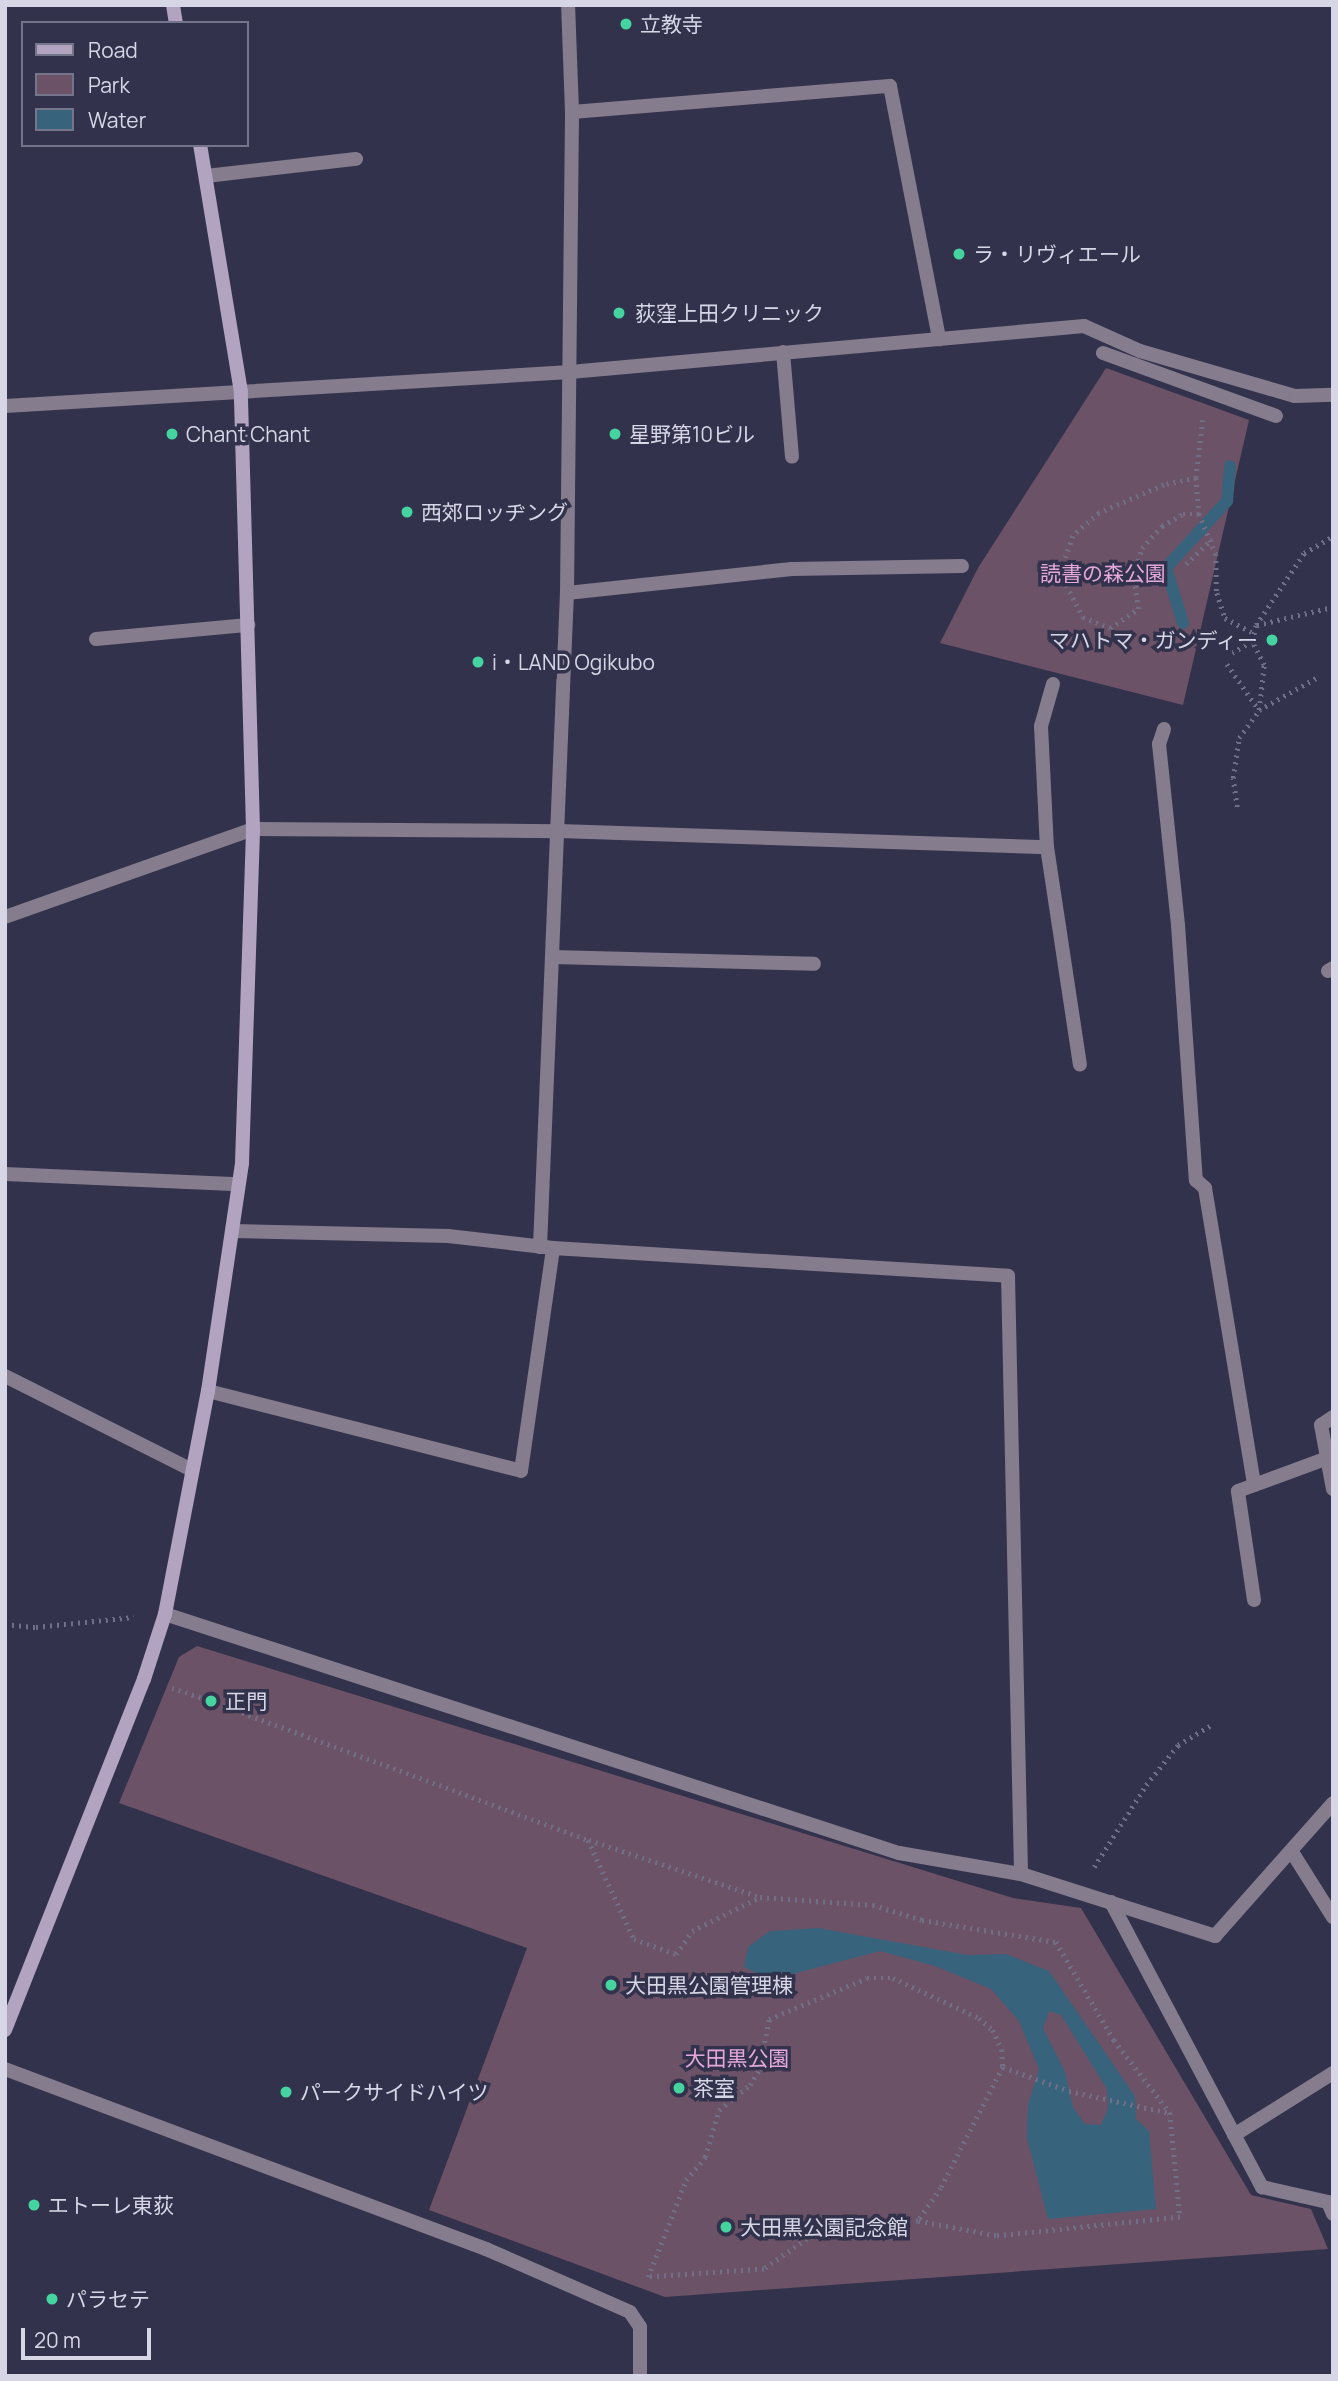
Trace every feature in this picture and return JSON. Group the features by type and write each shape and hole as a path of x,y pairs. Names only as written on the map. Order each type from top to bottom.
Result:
{"street":[{"path":"208,1391 521,1471 546,1247 553,957 567,593 572,113 568,5"},
{"path":"572,113 890,86 939,339"},
{"path":"5,2030 144,1679 165,1614 190,1469 208,1391 238,1184 253,829 241,392 200,147"},
{"path":"206,176 356,159"},
{"path":"5,406 570,372 1084,326 1140,351 1295,396 1333,395"},
{"path":"783,352 792,457"},
{"path":"1103,353 1213,397 1276,416"},
{"path":"567,593 792,569 962,566"},
{"path":"96,639 248,625"},
{"path":"1053,684 1041,726 1047,847 1080,1065"},
{"path":"1164,729 1159,744 1178,925 1196,1180 1205,1188 1254,1485"},
{"path":"5,917 253,829 559,831 1047,847"},
{"path":"553,957 814,964"},
{"path":"5,1174 238,1184"},
{"path":"232,1231 448,1236 546,1247 1008,1276 1021,1874"},
{"path":"5,1376 190,1469"},
{"path":"1333,1417 1321,1425 1325,1459 1333,1489"},
{"path":"1254,1600 1238,1491 1325,1459"},
{"path":"165,1614 899,1853 1021,1874 1215,1936 1333,1803"},
{"path":"1292,1852 1333,1917"},
{"path":"1111,1902 1262,2187 1328,2202 1333,2214"},
{"path":"5,2069 486,2249 629,2312 640,2327 640,2376"},
{"path":"1234,2135 1333,2073"}],"path":[{"path":"1213,397 1205,410 1196,478 1199,514 1213,538 1217,593 1225,618 1253,634"},
{"path":"1196,478 1164,485 1099,513 1073,536 1060,573 1083,617 1110,628 1138,609 1135,574 1142,548 1162,526 1183,514 1199,514"},
{"path":"1259,710 1264,664 1252,641 1256,625 1304,553 1333,537"},
{"path":"1186,564 1213,538"},
{"path":"1256,625 1333,607"},
{"path":"1232,653 1252,641"},
{"path":"1227,664 1259,710"},
{"path":"1237,807 1233,778 1239,738 1259,710 1318,677"},
{"path":"5,1624 36,1627 165,1614"},
{"path":"216,1703 588,1840 760,1897 873,1905 922,1920 1056,1942 1114,2040 1170,2113 1180,2217 996,2235 918,2221 825,2233 807,2239 764,2270 648,2277 686,2180 705,2157 719,2110 750,2085 759,2070 765,2028 775,2015 867,1978 894,1978 986,2023 998,2039 1003,2067 941,2189 918,2221"},
{"path":"1079,1892 1146,1785 1178,1745 1211,1725"},
{"path":"588,1840 634,1939 676,1954 692,1931 760,1897"},
{"path":"1003,2067 1069,2091 1170,2113"}],"green space":[{"name":"読書の森公園","path":"1106,368 1249,420 1183,705 940,643 978,568"},
{"name":"大田黒公園","path":"197,1646 1013,1898 1081,1908 1251,2195 1311,2209 1328,2249 665,2297 429,2210 527,1948 119,1803 179,1657"}],"water":[{"path":"818,1928 968,1955 1006,1954 1049,1971 1135,2096 1136,2119 1149,2131 1156,2209 1048,2219 1027,2138 1028,2105 1039,2069 1019,2021 991,1989 935,1966 880,1951 789,1975 764,1977 744,1967 748,1947 770,1931","holes":["1049,2011 1061,2015 1107,2089 1108,2108 1101,2125 1085,2124 1073,2107 1065,2072 1043,2028"]}],"waterway":[{"path":"1183,623 1166,568 1227,501 1230,466"}],"place":[{"name":"立教寺","path":"626,24"},
{"name":"ラ・リヴィエール","path":"959,254"},
{"name":"荻窪上田クリニック","path":"619,313"},
{"name":"Chant Chant","path":"172,434"},
{"name":"星野第10ビル","path":"615,434"},
{"name":"西郊ロッヂング","path":"407,512"},
{"name":"マハトマ・ガンディー","path":"1272,640"},
{"name":"i・LAND Ogikubo","path":"478,662"},
{"name":"正門","path":"211,1701"},
{"name":"大田黒公園管理棟","path":"611,1985"},
{"name":"茶室","path":"679,2088"},
{"name":"パークサイドハイツ","path":"286,2092"},
{"name":"エトーレ東荻","path":"34,2205"},
{"name":"大田黒公園記念館","path":"726,2227"},
{"name":"パラセテ","path":"52,2299"}]}
